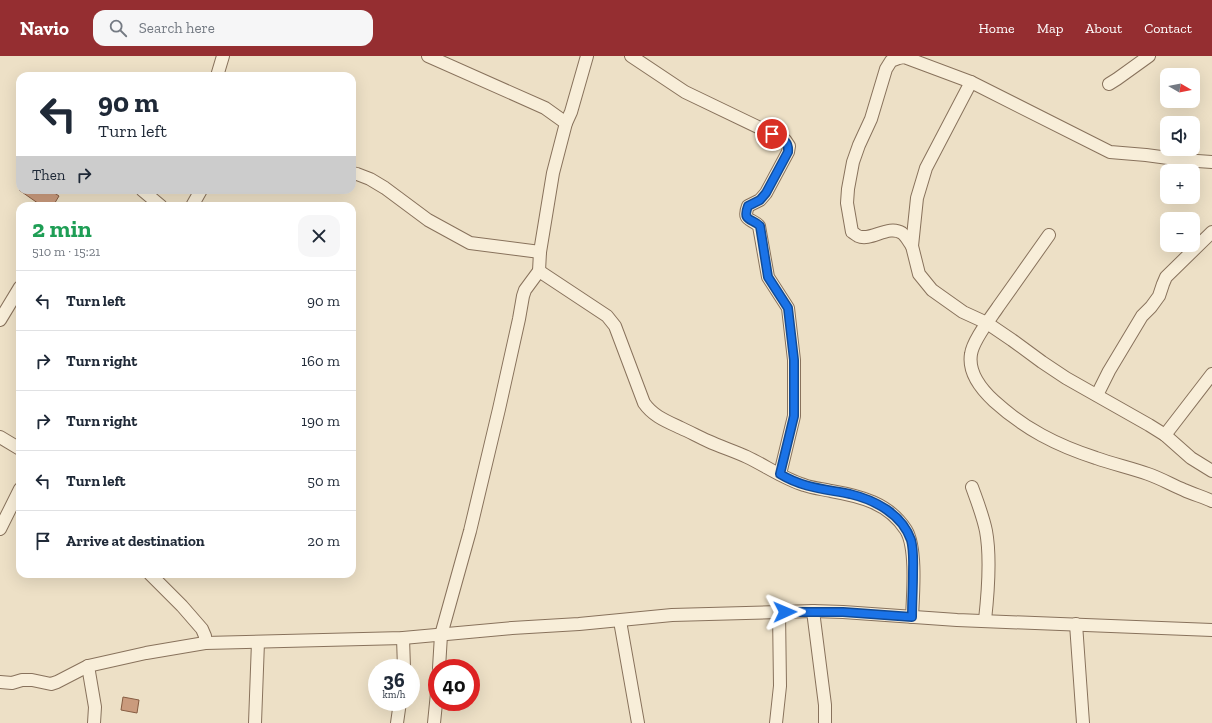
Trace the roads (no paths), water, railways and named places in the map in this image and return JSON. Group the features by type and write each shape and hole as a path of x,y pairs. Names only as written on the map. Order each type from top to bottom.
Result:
{"street":[{"path":"218,72 223,56"},
{"path":"428,56 545,108 566,123"},
{"path":"440,659 442,635 466,546 499,409 519,320 522,296 538,271 553,173 566,123 571,112 587,56"},
{"path":"631,56 686,92 785,140 789,146 788,152 766,193 760,200 748,206 746,212 746,216 749,220 756,222 760,226 768,277 788,308 794,360 794,416 780,474"},
{"path":"912,246 902,234 896,231 889,231 865,237 858,236 852,232 847,203 853,162 871,119 886,70 891,61 904,56 971,82 1110,152 1212,162"},
{"path":"1109,84 1149,56"},
{"path":"971,82 926,168 917,198 912,246 919,274 932,290 963,312 987,323 1066,378 1165,435 1191,458 1212,471"},
{"path":"356,174 370,179 385,188 428,220 470,243 540,252"},
{"path":"147,194 156,202"},
{"path":"1097,395 1109,371 1142,316 1159,296 1166,277 1212,232"},
{"path":"1048,235 973,345 970,360 973,372 984,391 1008,414 1036,433 1061,445 1096,458 1148,474 1212,501"},
{"path":"538,271 607,316 615,326 644,403 649,410 659,418 747,457 805,486 850,494 869,500 886,508 897,518 906,530 911,541 913,554 912,617"},
{"path":"0,320 16,294"},
{"path":"1165,435 1212,374"},
{"path":"0,438 16,447"},
{"path":"972,487 983,517 987,538 988,590 985,620"},
{"path":"0,529 16,497"},
{"path":"154,578 202,629 205,636 205,644"},
{"path":"813,611 825,705 825,723"},
{"path":"0,682 12,683 22,680 32,680 51,684 88,666 146,653 205,644 403,638 512,628 620,621 672,615 813,611 957,620 1212,630"},
{"path":"776,723 780,686 779,612"},
{"path":"620,621 638,723"},
{"path":"1076,624 1083,723"},
{"path":"403,638 404,659"},
{"path":"255,723 258,642"},
{"path":"88,666 95,707 94,723"},
{"path":"397,723 399,711"},
{"path":"434,723 435,711"}]}
